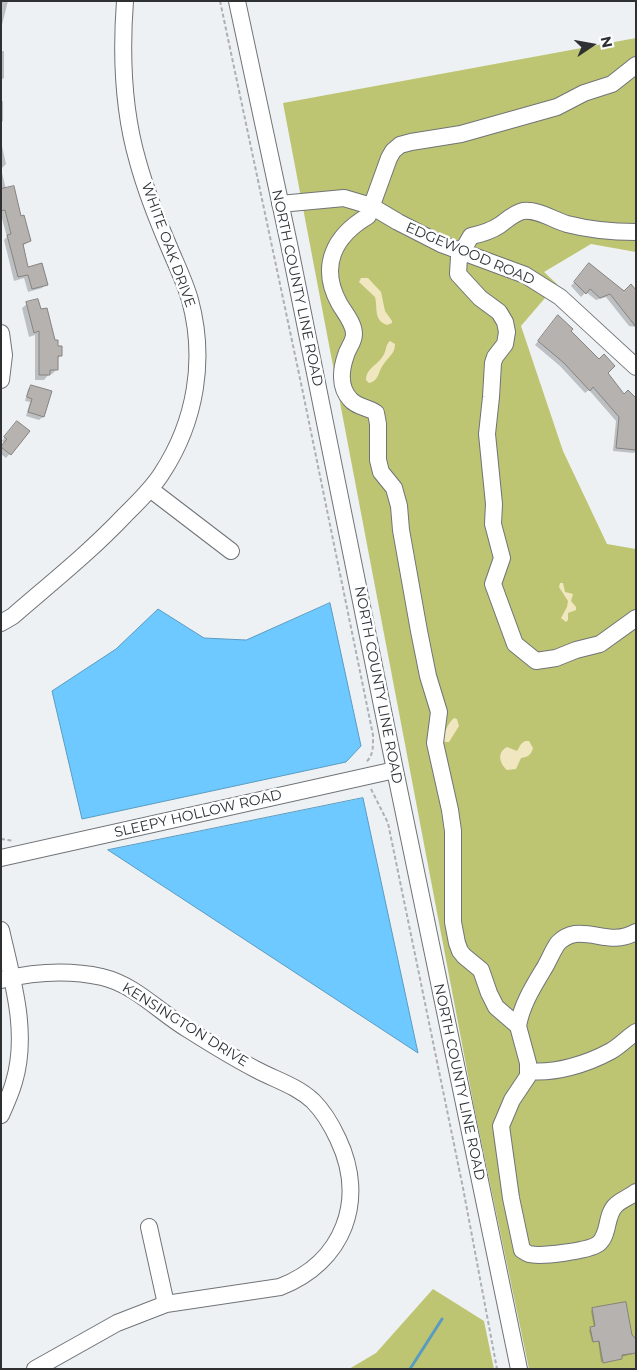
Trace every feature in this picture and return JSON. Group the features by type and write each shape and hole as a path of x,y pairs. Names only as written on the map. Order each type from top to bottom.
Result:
{"street":[{"name":"WHITE OAK DRIVE","path":"1,623 13,616 95,547 150,489 173,454 182,436 194,397 197,377 197,338 189,297 153,211 137,160 130,126 124,60 125,1"},
{"name":"NORTH COUNTY LINE ROAD","path":"237,1 289,244 395,770 519,1369"},
{"path":"636,65 612,84 584,93 557,106 461,134 400,145 388,158 368,216 357,223 335,246 330,271 334,293 350,321 354,333 346,355 341,380 350,400 370,409 376,414 378,424 378,460 381,472 394,488 399,506 401,530 428,676 438,712 434,743 453,831 453,922 460,951 481,970 496,1007 518,1026 528,1063 528,1076 512,1100 501,1126 511,1198 522,1250 529,1254 554,1254 586,1249 598,1244 605,1233 610,1214 616,1205 636,1192"},
{"name":"EDGEWOOD ROAD","path":"280,204 344,198 371,206 434,241 526,275 554,293 636,367"},
{"path":"636,232 593,230 534,212 523,211 485,233 471,236 459,257 458,274 480,298 499,312 505,322 507,332 505,344 495,357 493,363 492,398 487,434 494,504 493,524 502,558 493,584 515,644 536,661 556,658 576,650 600,644 636,618"},
{"path":"1,333 4,355 1,380"},
{"path":"150,489 231,551"},
{"name":"SLEEPY HOLLOW ROAD","path":"1,858 395,770"},
{"path":"1,930 6,978 19,1022 19,1056 14,1082 1,1115"},
{"path":"518,1026 520,1014 532,987 558,944 566,937 574,934 611,939 622,938 636,932"},
{"name":"KENSINGTON DRIVE","path":"6,978 58,972 91,975 104,977 139,994 182,1026 226,1053 298,1090 313,1102 326,1117 342,1147 349,1170 349,1207 345,1226 318,1266 294,1281 280,1287 166,1304 118,1323 35,1369"},
{"path":"528,1071 539,1072 579,1064 612,1050 636,1032"},
{"path":"149,1226 166,1304"}],"path":[{"path":"220,1 304,398 372,735 373,749 369,759 358,768 388,823 498,1369"}],"green space":[{"path":"636,38 636,252 591,244 544,272 557,284 521,326 563,451 607,544 636,549 636,1369 529,1369 475,1112 283,103"},
{"path":"433,1289 484,1321 494,1369 349,1369 376,1353"}],"sand":[{"path":"361,278 368,278 381,292 385,311 392,323 387,325 380,320 375,297 359,282"},
{"path":"390,341 395,344 394,350 383,365 377,378 369,383 366,380 368,372 381,359"},
{"path":"560,583 563,583 565,592 573,594 571,601 576,607 576,610 568,613 568,620 566,622 561,618 568,601 559,587"},
{"path":"454,718 457,719 459,726 449,742 445,742 443,739 444,734"},
{"path":"525,741 529,741 533,748 531,752 521,758 516,769 507,770 501,761 500,755 507,747 517,751"}],"water":[{"path":"330,603 361,746 346,762 82,819 52,691 116,649 158,609 204,638 246,640"},
{"path":"363,798 418,1053 108,850"}],"building":[{"path":"14,186 21,216 24,215 31,241 23,244 28,267 42,263 48,285 32,289 28,275 18,277 7,235 11,234 5,210 1,211 1,189"},
{"path":"589,263 624,291 631,284 636,290 636,327 610,294 600,298 590,289 586,294 574,282"},
{"path":"38,299 41,309 47,308 55,340 58,340 58,346 62,346 62,356 58,356 58,370 50,370 50,375 39,375 39,331 34,333 26,302"},
{"path":"558,315 599,359 604,354 615,366 608,373 624,394 628,390 636,398 636,450 616,448 619,417 593,387 590,391 564,363 538,341"},
{"path":"31,385 52,391 44,417 28,412 32,399 27,397"},
{"path":"17,421 30,431 11,455 1,446 7,439 4,437"},
{"path":"626,1302 632,1335 636,1339 636,1353 622,1355 622,1359 603,1363 599,1341 593,1342 590,1327 595,1326 592,1308"}],"waterway":[{"path":"410,1369 442,1319"}]}
